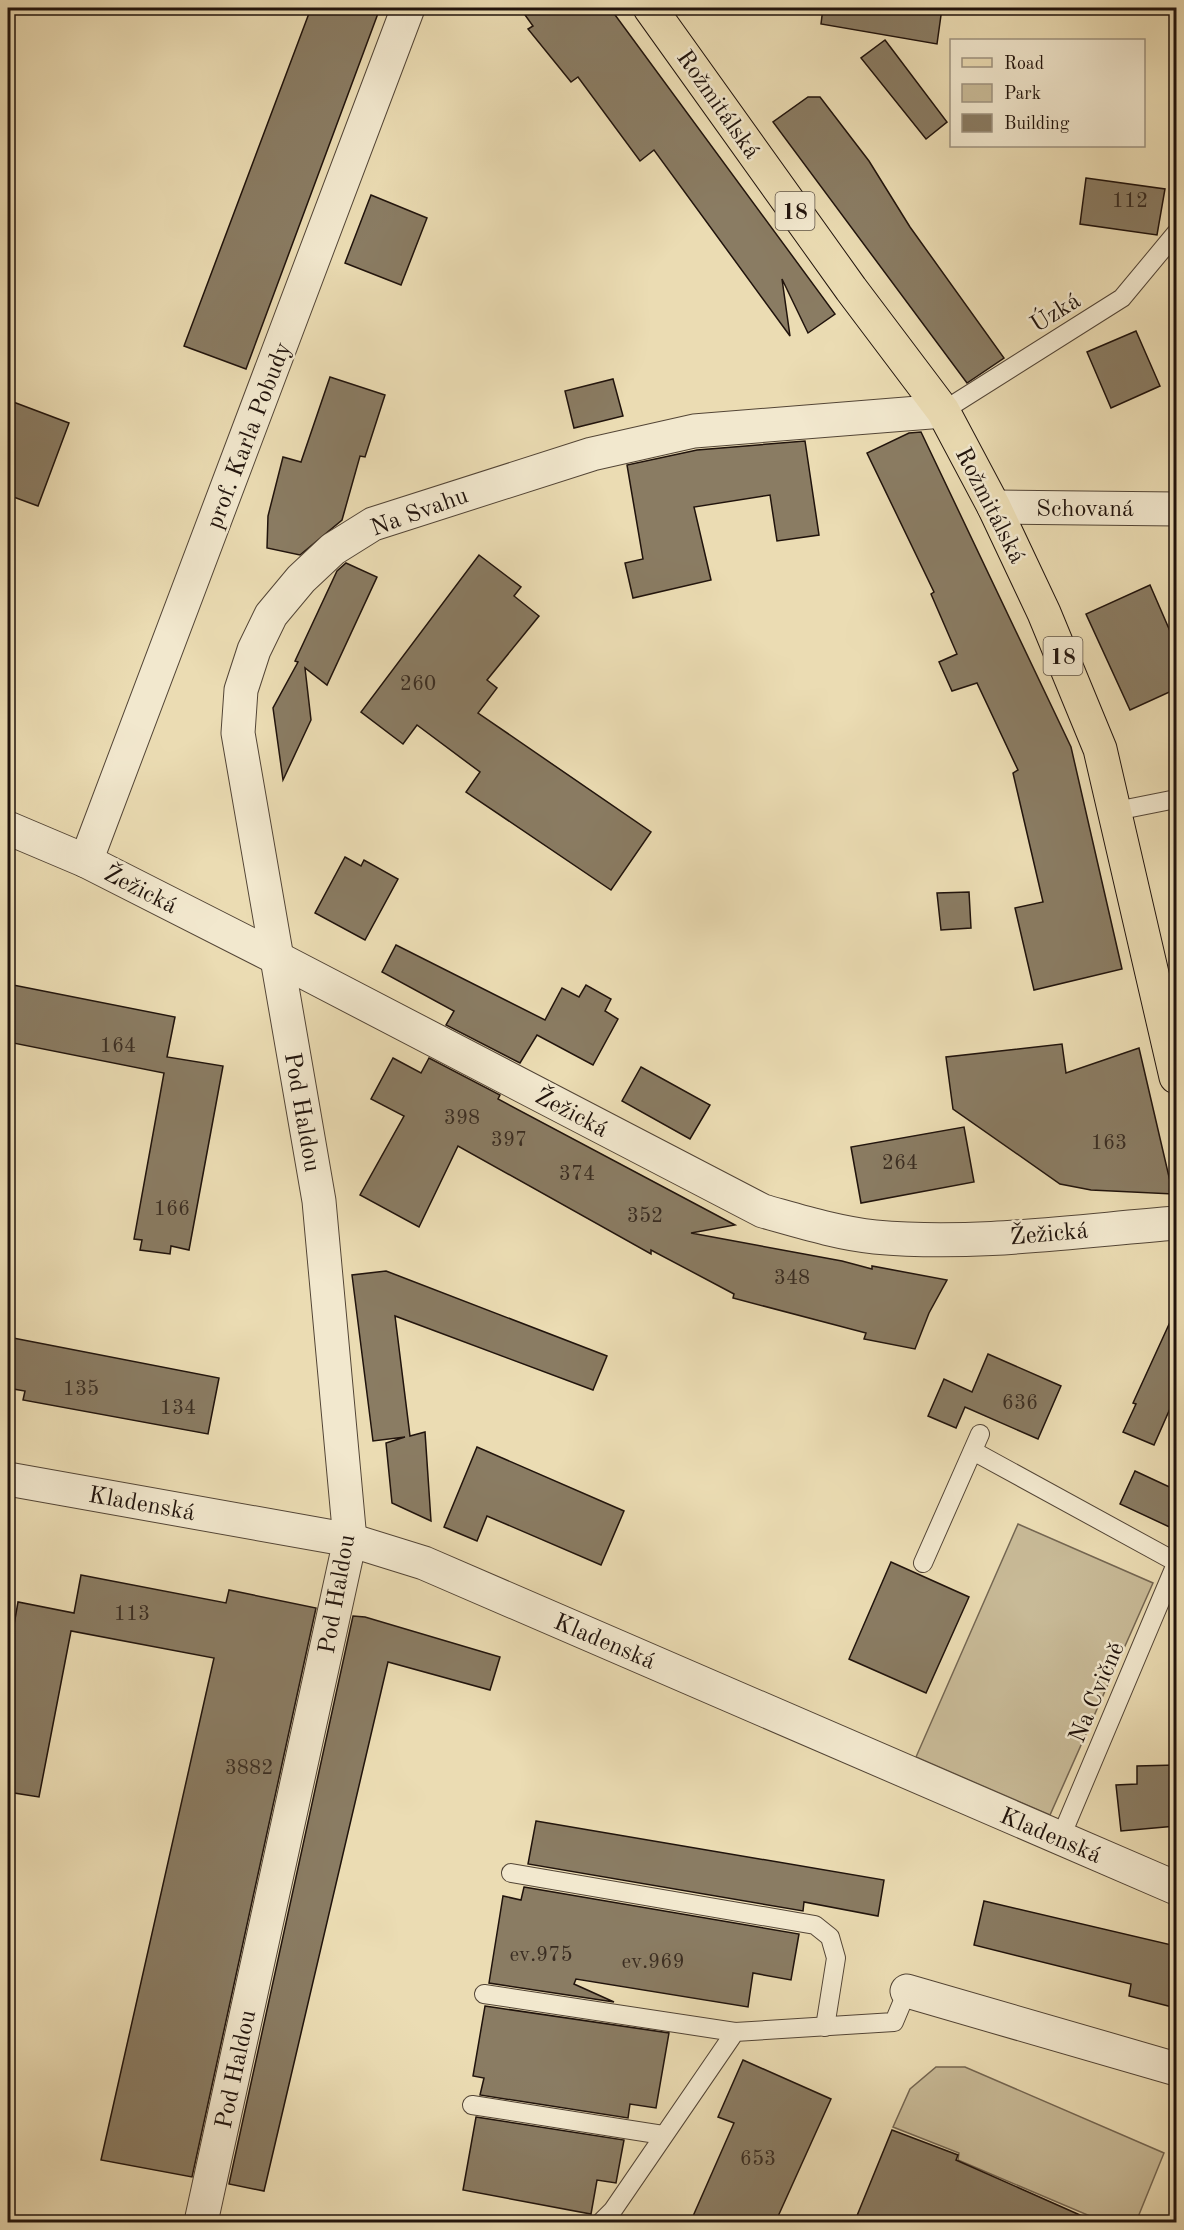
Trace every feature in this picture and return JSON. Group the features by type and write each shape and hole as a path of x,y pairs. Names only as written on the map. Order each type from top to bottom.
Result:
{"main road":[{"name":"Rožmitálská","path":"650,8 851,289 943,411 994,507 1080,696 1100,749 1169,1016 1176,1077"}],"street":[{"name":"prof. Karla Pobudy","path":"86,861 408,8"},
{"name":"Na Svahu","path":"275,957 238,733 242,690 254,650 271,615 301,579 333,549 373,524 420,507 592,454 694,430 943,411"},
{"name":"Schovaná","path":"994,507 1176,509"},
{"name":"Žežická","path":"8,828 86,861 763,1211 819,1227 873,1237 955,1241 1176,1223"},
{"name":"Pod Haldou","path":"201,2223 350,1540 319,1201 275,957"},
{"name":"Kladenská","path":"8,1479 350,1540 424,1563 1176,1888"},
{"path":"907,1991 1176,2069"}],"lane":[{"name":"Úzká","path":"943,411 1122,298 1176,233"},
{"path":"1116,811 1176,799"},
{"name":"Na Cvičně","path":"923,1563 977,1443 1176,1563 1060,1839"},
{"path":"511,1873 815,1925 830,1936 836,1958 825,2026"},
{"path":"483,1994 735,2032 894,2022 907,1991"},
{"path":"601,2223 613,2211 735,2032"},
{"path":"472,2104 663,2135"}],"green space":[{"path":"1018,1524 1153,1583 1050,1815 916,1757"},
{"path":"936,2067 965,2067 1164,2153 1136,2222 1104,2222 958,2160 959,2153 893,2127 910,2089"}],"building":[{"path":"311,8 380,8 246,369 184,346"},
{"path":"520,8 610,8 835,314 808,333 782,279 790,336 654,150 640,161 578,77 571,82 528,29 533,26"},
{"path":"823,8 942,8 937,44 821,24"},
{"path":"885,40 947,122 926,139 861,58"},
{"path":"808,97 820,97 869,161 910,227 1004,358 967,383 773,122"},
{"path":"1086,178 1165,189 1157,235 1080,224"},
{"path":"371,195 427,218 401,285 345,263"},
{"path":"1136,331 1160,386 1111,408 1087,352"},
{"path":"330,377 385,395 365,457 360,456 342,520 300,555 267,548 268,516 283,457 301,462"},
{"path":"613,379 623,416 574,428 565,391"},
{"path":"8,400 69,423 38,506 8,495"},
{"path":"921,432 1071,747 1122,969 1034,990 1015,908 1043,902 1013,773 1018,770 977,683 952,691 939,662 957,654 931,594 934,592 867,453 909,433"},
{"path":"805,441 819,535 777,541 770,495 694,507 711,580 633,598 625,563 643,559 627,465 697,450"},
{"path":"479,555 521,587 514,596 539,616 487,680 497,688 478,713 651,832 611,890 466,792 480,772 417,725 403,744 361,712"},
{"path":"346,563 377,577 327,685 305,668 311,720 283,780 273,708 298,662 295,661 337,571"},
{"path":"1150,585 1176,645 1176,689 1130,710 1086,614"},
{"path":"345,857 361,866 364,860 398,879 365,940 315,913"},
{"path":"969,892 971,928 941,930 937,893"},
{"path":"396,945 545,1020 562,988 579,997 586,985 611,999 605,1011 618,1019 593,1065 537,1035 520,1063 446,1025 454,1011 382,972"},
{"path":"8,984 175,1017 167,1057 223,1066 189,1250 171,1246 170,1254 140,1250 142,1240 134,1239 164,1073 8,1042"},
{"path":"1062,1044 1066,1073 1139,1048 1173,1194 1091,1190 1060,1184 953,1109 946,1057"},
{"path":"393,1058 421,1073 429,1058 500,1095 498,1099 735,1225 691,1233 842,1261 872,1269 872,1266 947,1280 929,1313 915,1349 864,1339 866,1333 733,1298 734,1294 651,1250 651,1254 458,1146 419,1227 360,1195 404,1116 371,1099"},
{"path":"641,1067 710,1105 690,1139 622,1101"},
{"path":"964,1127 974,1182 861,1203 851,1147"},
{"path":"386,1271 607,1356 593,1390 395,1316 410,1436 425,1432 431,1521 392,1503 386,1443 405,1437 373,1441 352,1275"},
{"path":"1176,1309 1176,1395 1154,1445 1123,1432 1136,1404 1133,1403"},
{"path":"8,1337 219,1378 208,1434 23,1400 25,1391 8,1388"},
{"path":"988,1354 1061,1386 1038,1439 965,1407 956,1428 928,1416 944,1379 972,1392"},
{"path":"477,1447 624,1511 601,1565 487,1516 477,1541 444,1527"},
{"path":"1135,1471 1176,1490 1176,1530 1120,1504"},
{"path":"891,1562 969,1597 926,1693 849,1659"},
{"path":"81,1575 226,1603 229,1590 316,1608 192,2177 101,2160 214,1658 71,1631 39,1797 8,1792 8,1659 18,1602 74,1613"},
{"path":"353,1616 365,1617 500,1657 490,1690 388,1662 264,2191 229,2184"},
{"path":"1176,1765 1176,1826 1121,1831 1116,1785 1137,1784 1137,1766"},
{"path":"536,1821 884,1880 878,1916 804,1902 803,1911 528,1864"},
{"path":"524,1887 799,1934 791,1980 753,1973 748,2007 576,1979 574,1984 614,2002 489,1983 503,1896 521,1900"},
{"path":"984,1901 1176,1946 1176,2008 1129,1996 1131,1984 974,1945"},
{"path":"485,2006 669,2033 656,2108 630,2104 628,2118 480,2095 484,2078 473,2076"},
{"path":"743,2060 831,2099 775,2223 690,2223 734,2123 718,2117"},
{"path":"476,2117 624,2140 616,2183 597,2180 591,2214 463,2190"},
{"path":"892,2130 958,2155 956,2160 1098,2223 854,2223"}]}
